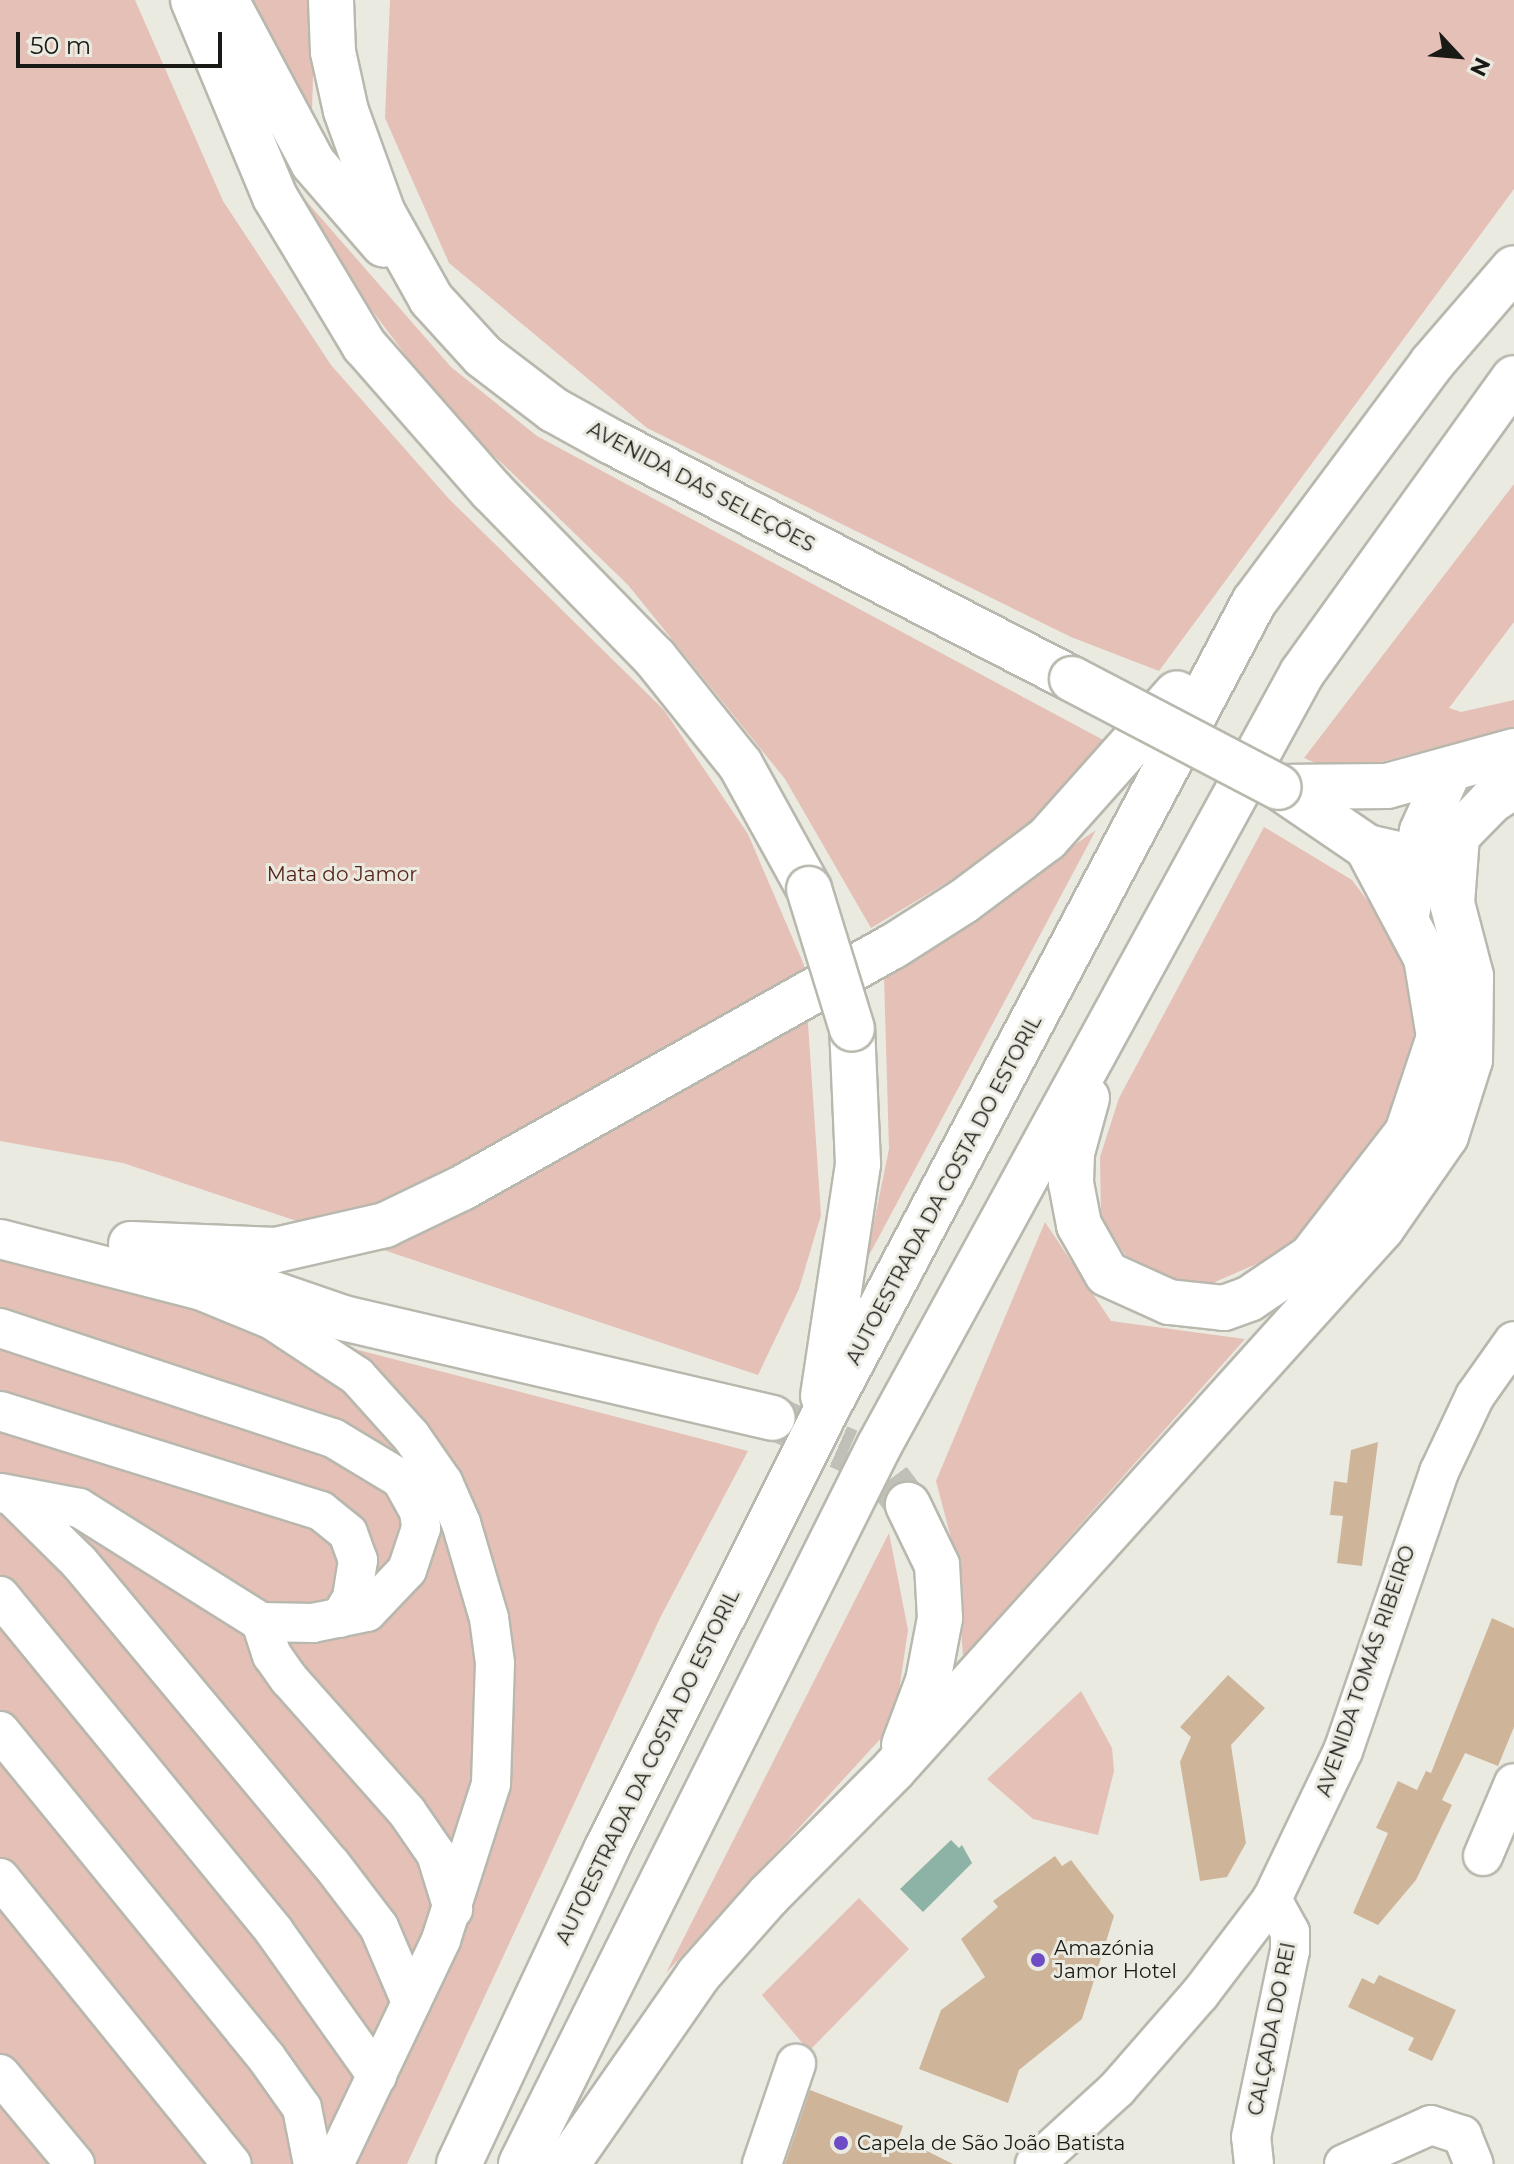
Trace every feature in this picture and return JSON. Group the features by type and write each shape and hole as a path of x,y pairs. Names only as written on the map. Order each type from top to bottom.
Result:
{"main road":[{"path":"193,0 275,197 364,345 492,491 655,658 740,764 809,889 852,1029 858,1164 820,1422"},
{"path":"226,0 313,163 431,299"},
{"name":"AVENIDA DAS SELEÇÕES","path":"331,0 333,52 346,111 383,213 431,299 483,356 554,410 1279,787 1355,839"},
{"name":"AUTOESTRADA DA COSTA DO ESTORIL","path":"459,2164 625,1810 820,1422 1254,602 1432,363 1514,268"},
{"path":"521,2164 879,1446 1302,673 1514,378"},
{"path":"131,1244 276,1250 385,1225 462,1188 892,947 1047,839 1254,602"},
{"path":"1279,787 1368,789 1418,782 1450,769 1514,751"},
{"path":"1407,915 1415,858 1431,804 1450,769"},
{"path":"1355,839 1415,858 1457,836 1491,801 1514,786"},
{"path":"567,2164 699,1974 769,1895 894,1769 1382,1228 1446,1136 1470,1060 1471,976 1452,903 1457,836"},
{"path":"1105,1030 1072,1153 1073,1206 1087,1245 1107,1274 1150,1295 1196,1308 1249,1299 1311,1257 1385,1166 1421,1100 1439,1037 1437,1004 1426,958 1407,915 1355,839"},
{"path":"131,1244 343,1318 773,1418"},
{"path":"894,1769 928,1681 940,1618 937,1565 908,1505"}],"street":[{"path":"0,1213 131,1244"},
{"path":"0,1239 199,1290 272,1320 357,1376 411,1436 443,1482 461,1523 489,1618 497,1716 491,1784 453,1909 334,2164"},
{"path":"0,1328 309,1427 401,1479 419,1511 417,1551 391,1592 367,1612 340,1618 261,1622 79,1508 6,1495"},
{"name":"AVENIDA TOMÁS RIBEIRO","path":"1035,2164 1117,2089 1200,1994 1272,1899 1343,1751 1439,1472 1475,1396 1514,1341"},
{"path":"0,1411 321,1511 348,1533 358,1560 352,1598 340,1618"},
{"path":"6,1495 79,1562 331,1864 379,1927 411,2002"},
{"path":"0,1596 274,1931 377,2076"},
{"path":"261,1622 272,1655 289,1679 407,1812 436,1854 453,1909"},
{"path":"0,1731 266,2057 302,2108 313,2164"},
{"path":"1483,1856 1514,1783"},
{"path":"0,1878 232,2164"},
{"name":"CALÇADA DO REI","path":"1254,2164 1251,2137 1290,1951 1290,1932 1272,1899"},
{"path":"762,2164 796,2064"},
{"path":"0,2074 75,2164"},
{"path":"1344,2164 1431,2125 1462,2135 1474,2164"}],"green space":[{"name":"Mata do Jamor","path":"0,0 135,0 223,201 331,365 449,499 664,710 748,834 804,965 821,1215 799,1289 758,1375 123,1163 0,1141"},
{"path":"244,0 315,0 312,111"},
{"path":"390,0 1514,0 1514,189 1159,671 1071,637 647,428 449,263 385,118"},
{"path":"294,187 451,367 537,436 1107,742 1013,843 871,928 785,779 628,585 446,409 344,273"},
{"path":"1514,484 1514,622 1449,708 1461,712 1514,700 1514,727 1339,773 1304,758"},
{"path":"1264,827 1352,880 1406,952 1422,1011 1411,1065 1381,1132 1332,1210 1268,1259 1208,1285 1169,1278 1127,1258 1101,1216 1100,1157 1119,1098"},
{"path":"1096,830 866,1261 889,1149 884,977"},
{"path":"1045,1222 1111,1321 1245,1339 963,1657 956,1557 936,1481"},
{"path":"0,1257 748,1451 660,1618 407,2164 0,2164"},
{"path":"889,1533 908,1630 894,1724 666,1973"},
{"path":"1081,1691 1112,1748 1114,1771 1098,1835 1033,1819 987,1779"},
{"path":"859,1898 909,1949 809,2051 762,1995"}],"shaded area":[{"path":"951,1840 959,1848 962,1845 972,1863 923,1912 900,1889"}],"building":[{"path":"1378,1442 1362,1566 1337,1563 1343,1516 1330,1515 1334,1481 1347,1483 1351,1450"},
{"path":"1492,1618 1514,1628 1514,1727 1498,1766 1465,1753 1442,1800 1452,1805 1416,1880 1378,1925 1353,1913 1388,1833 1376,1828 1398,1781 1417,1790 1426,1771 1431,1773"},
{"path":"1228,1675 1265,1708 1231,1745 1246,1843 1227,1877 1200,1881 1180,1762 1191,1737 1180,1727"},
{"name":"Amazónia Jamor Hotel","path":"1055,1856 1062,1866 1071,1860 1114,1916 1082,2019 1019,2070 1008,2103 919,2069 941,2010 985,1977 961,1939 998,1907 993,1901"},
{"path":"1379,1975 1456,2010 1432,2061 1408,2050 1414,2038 1348,2007 1362,1978 1374,1984"},
{"name":"Capela de São João Batista","path":"810,2090 903,2126 899,2137 953,2164 785,2164"}],"tunnel":[{"path":"778,1420 849,1451 889,1480 908,1505"}],"place":[{"name":"Amazónia Jamor Hotel","path":"1038,1960"},
{"name":"Capela de São João Batista","path":"841,2143"}]}
